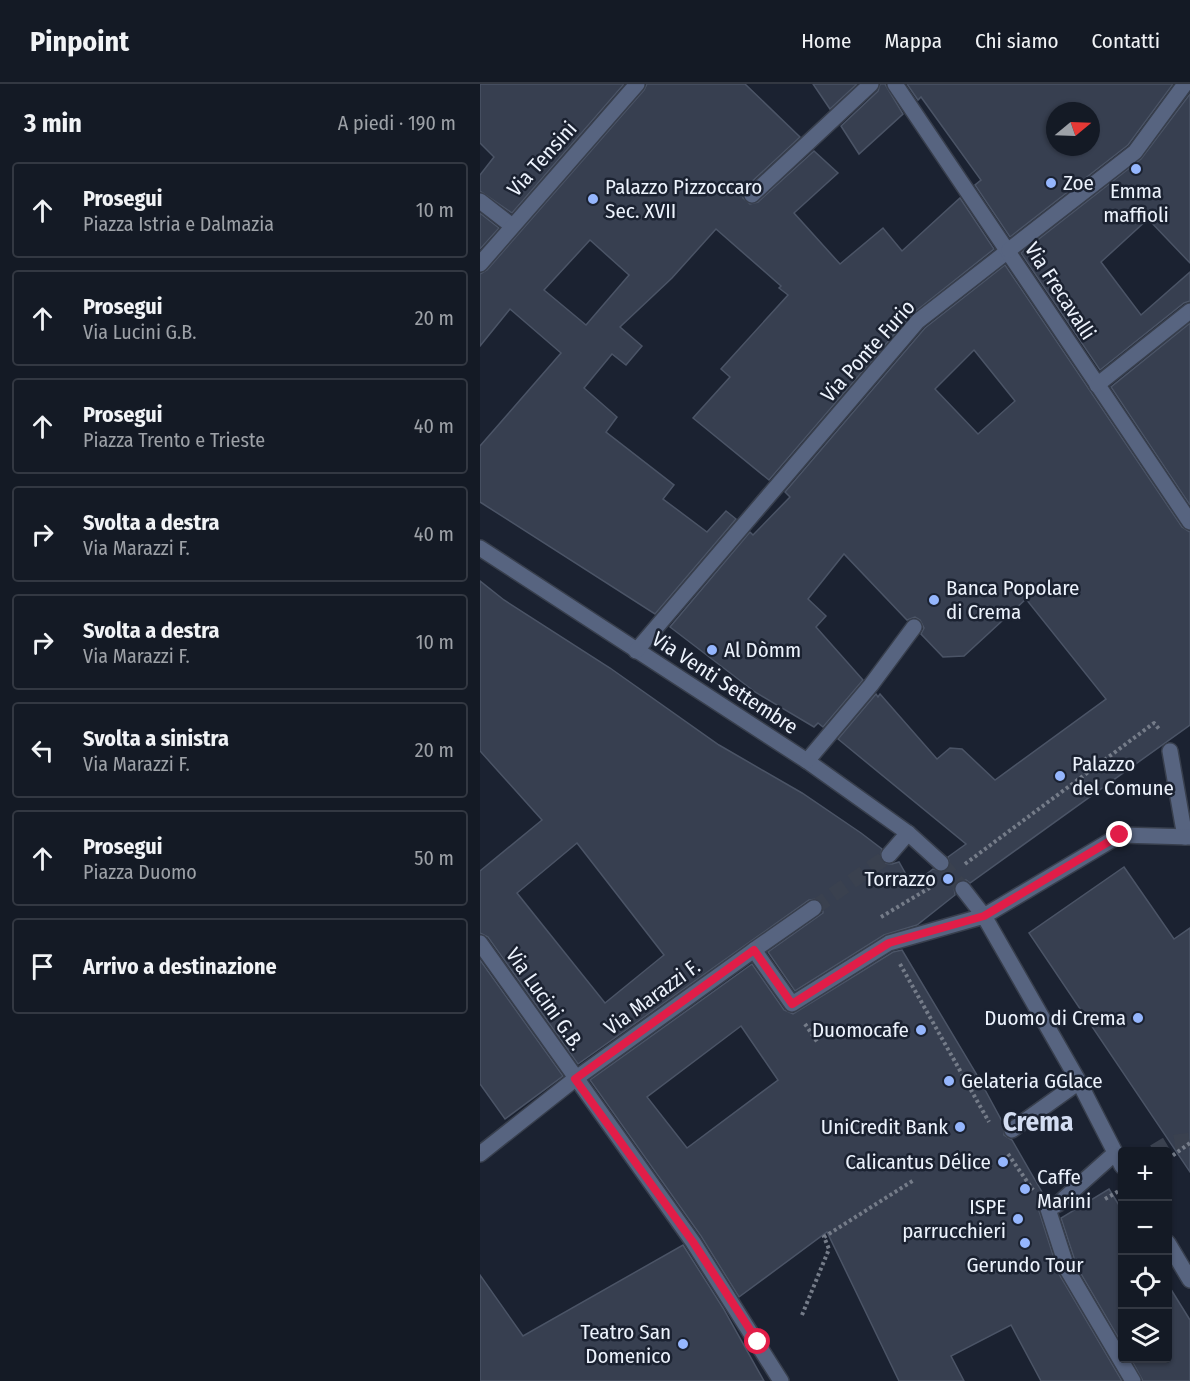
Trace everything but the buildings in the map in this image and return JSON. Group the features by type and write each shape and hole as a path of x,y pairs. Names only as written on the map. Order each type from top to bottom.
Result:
{"street":[{"name":"Via Tensini","path":"480,264 511,225 637,84"},
{"path":"752,195 871,84"},
{"name":"Via Frecavalli","path":"895,84 1009,250 1190,522"},
{"name":"Via Ponte Furio","path":"636,651 918,321 1135,152 1185,84"},
{"path":"480,201 511,225"},
{"path":"1097,385 1190,311"},
{"name":"Via Venti Settembre","path":"480,548 807,761 908,833 941,863"},
{"path":"807,761 871,686 914,627"},
{"path":"754,950 792,1004 889,943 984,916 1120,835 1188,837 1170,751"},
{"path":"889,855 908,833"},
{"path":"963,889 984,916 1079,1082 1118,1160 1048,1209 1068,1270 1133,1381"},
{"name":"Via Marazzi F.","path":"480,1154 575,1079 814,908"},
{"name":"Via Lucini G.B.","path":"480,943 693,1242 781,1381"},
{"path":"1012,1130 1079,1082"},
{"path":"1172,1251 1190,1280"}],"path":[{"path":"958,870 1154,723 1168,741 1170,751"},
{"path":"876,920 935,885"},
{"path":"905,972 993,1130"},
{"path":"1172,1156 1190,1143"},
{"path":"1002,1144 1036,1196"},
{"path":"802,1315 829,1249 824,1237 914,1180"}],"tunnel":[{"path":"814,908 889,855"},
{"path":"941,863 963,889"},
{"path":"1162,1147 1169,1143 1190,1140"}],"place":[{"name":"Emma maffioli","path":"1136,169"},
{"name":"Zoe","path":"1051,183"},
{"name":"Palazzo Pizzoccaro Sec. XVII","path":"593,199"},
{"name":"Banca Popolare di Crema","path":"934,600"},
{"name":"Al Dòmm","path":"712,650"},
{"name":"Palazzo del Comune","path":"1060,776"},
{"name":"Torrazzo","path":"948,879"},
{"name":"Duomo di Crema","path":"1138,1018"},
{"name":"Duomocafe","path":"921,1030"},
{"name":"Gelateria GGlace","path":"949,1081"},
{"name":"UniCredit Bank","path":"960,1127"},
{"name":"Calicantus Délice","path":"1003,1162"},
{"name":"Caffe Marini","path":"1025,1189"},
{"name":"ISPE parrucchieri","path":"1018,1219"},
{"name":"Gerundo Tour","path":"1025,1243"},
{"name":"Teatro San Domenico","path":"683,1344"}],"district":[{"name":"Crema","path":"1038,1122"}],"route":[{"path":"758,1342 693,1242 575,1079 754,950 792,1004 889,943 984,916 1120,835"}]}
